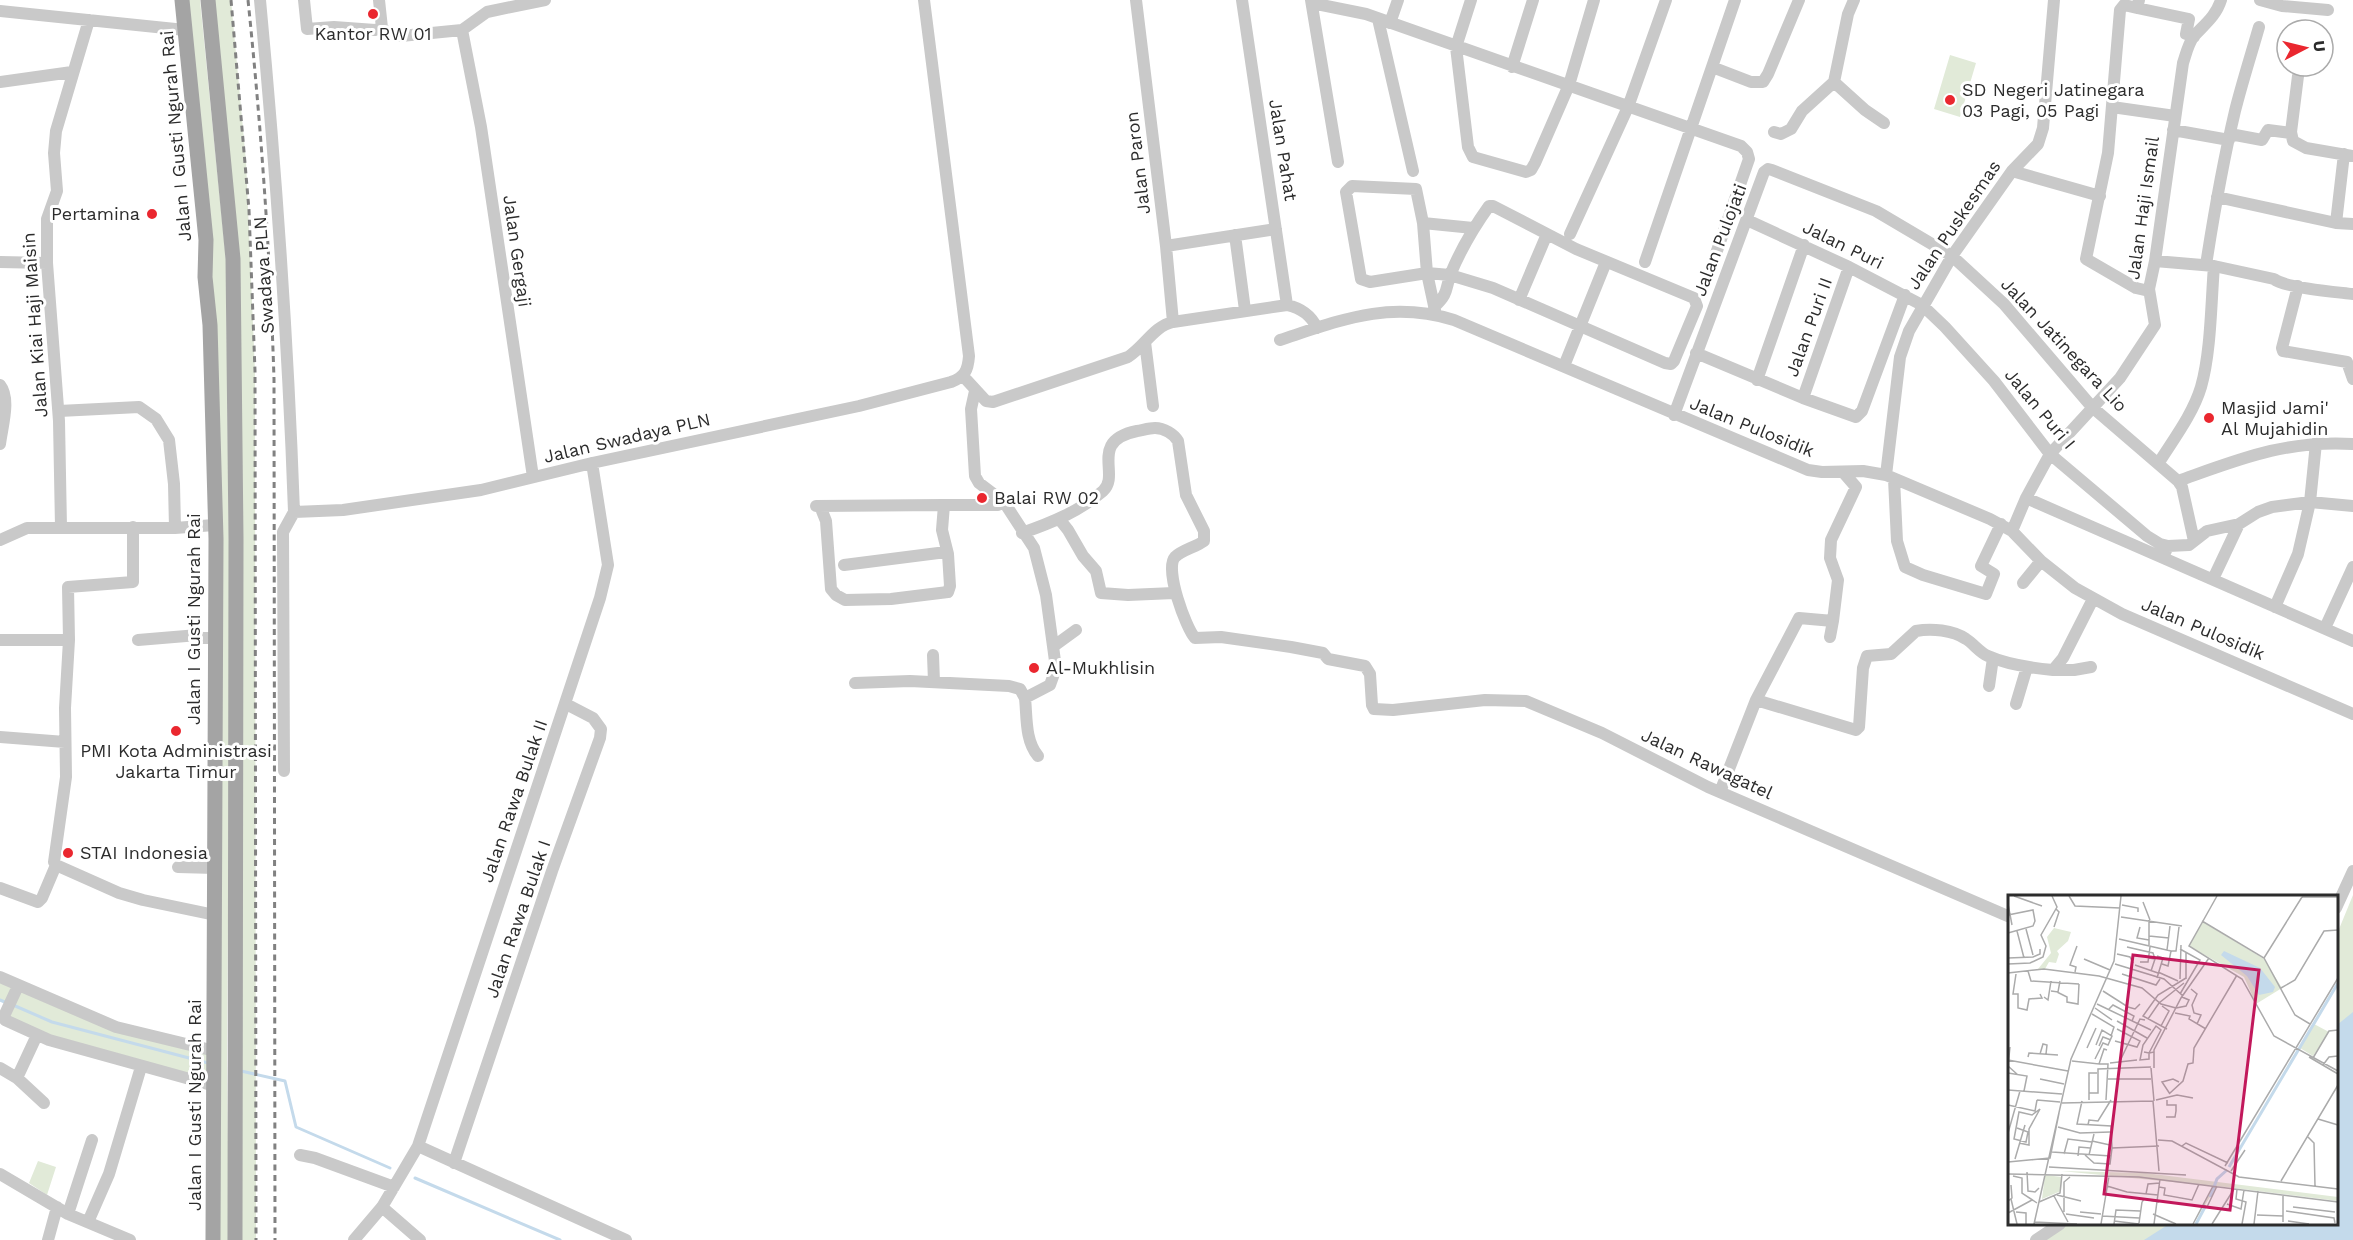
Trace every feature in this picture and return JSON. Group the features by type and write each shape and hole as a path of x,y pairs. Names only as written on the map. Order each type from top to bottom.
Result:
{"main road":[{"name":"Jalan I Gusti Ngurah Rai","path":"182,0 206,240 205,277 210,325 216,539 213,1240"},
{"path":"208,0 233,259 235,1240"},
{"path":"213,475 235,476"}],"street":[{"name":"Swadaya PLN","path":"260,0 289,370 294,512"},
{"path":"304,0 307,29 334,27 375,30 382,27"},
{"path":"379,0 382,27 389,34 401,36 462,30 487,6 545,0"},
{"path":"924,0 969,356 967,371 963,376 986,401 996,401 1128,357 1163,325 1173,321 1287,305 1310,316 1317,328"},
{"name":"Jalan Paron","path":"1136,0 1173,321"},
{"name":"Jalan Pahat","path":"1242,0 1287,305"},
{"path":"1398,0 1384,21 1413,171"},
{"path":"1471,0 1455,47 1468,147 1473,157 1519,171 1531,170 1569,86 1594,0"},
{"path":"1512,67 1533,0"},
{"path":"1570,234 1628,107 1666,0"},
{"path":"1645,262 1736,0"},
{"path":"1712,67 1751,82 1763,82 1798,0"},
{"path":"1774,132 1781,134 1791,129 1806,108 1834,82 1848,14 1854,0"},
{"name":"Jalan Puskesmas","path":"2001,524 1980,566 1994,574 1986,594 1983,595 1905,567 1897,541 1890,477 1900,357 1908,331 1952,256 2012,171 2038,144 2043,128 2054,0"},
{"name":"Jalan Haji Ismail","path":"2012,531 2026,498 2050,454 2120,378 2152,330 2155,319 2149,291 2183,63 2194,37 2208,23 2221,0"},
{"path":"2260,0 2328,10"},
{"path":"1338,162 1311,1 1344,8 1384,21 1741,146 1747,152 1749,159 1712,265"},
{"path":"2149,291 2136,288 2086,259 2108,153 2120,10 2124,5 2138,4 2189,20 2187,35 2194,37"},
{"path":"0,10 185,30"},
{"name":"Jalan Kiai Haji Maisin","path":"61,527 59,411 47,263 47,219 57,191 54,153 56,131 89,20"},
{"path":"2158,464 2201,389 2205,370 2210,266 2217,197 2259,27"},
{"name":"Jalan Gergaji","path":"462,30 481,127 533,477"},
{"path":"0,82 72,72"},
{"path":"2298,78 2291,133 2293,141 2306,148 2349,155 2336,223"},
{"path":"1834,82 1865,110 1884,123"},
{"path":"2112,107 2175,116"},
{"path":"2173,130 2262,140 2268,130 2291,133"},
{"name":"Jalan Pulojati","path":"1674,415 1764,172 1768,169 1876,211 1952,256"},
{"path":"2012,171 2100,196"},
{"path":"1435,311 1430,296 1427,273 1423,223 1418,193 1413,188 1352,186 1346,192 1361,279 1370,282 1427,273 1450,275 1493,288 1671,364 1697,306 1694,298 1606,262 1489,206 1473,228 1450,275 1447,292 1435,311"},
{"path":"2217,197 2353,225"},
{"name":"Jalan Puri","path":"1747,220 1804,245 1922,305"},
{"path":"1423,223 1473,228"},
{"path":"1166,246 1276,229"},
{"path":"1519,300 1547,234"},
{"path":"1235,235 1245,310"},
{"path":"1757,380 1804,245"},
{"name":"Jalan Jatinegara Lio","path":"1952,256 2004,304 2092,407 2178,481"},
{"path":"2155,261 2210,266 2274,279 2277,282 2353,294"},
{"path":"0,262 47,263"},
{"path":"1564,366 1606,262"},
{"name":"Jalan Puri II","path":"1803,398 1849,267"},
{"path":"2298,286 2283,351 2347,362 2353,379"},
{"path":"1696,353 1803,398 1853,417 1859,416 1905,296"},
{"name":"Jalan Puri I","path":"1922,305 1981,367 2050,454 2160,544 2166,552"},
{"name":"Jalan Pulosidik","path":"1280,340 1359,315 1380,312 1435,311 1674,415 1808,470 1863,471 1890,477 2001,524 2012,531 2041,561 2093,599 2122,614 2353,714"},
{"path":"1145,342 1153,406"},
{"name":"Jalan Swadaya PLN","path":"294,512 344,510 434,499 481,490 592,463 859,406 951,382 963,376"},
{"path":"0,385 5,391 6,400 0,444"},
{"path":"975,391 971,409 975,476 979,483 1004,502 1022,533 1034,548 1039,562 1053,646 1055,671 1052,682 1044,689 1024,698"},
{"path":"59,411 139,407 156,419 169,440 174,484 175,528"},
{"path":"1022,533 1060,520 1107,487 1109,456 1117,437 1154,428 1162,429 1178,441 1186,495 1205,537 1202,543 1176,556 1172,561 1174,593 1128,596 1101,593 1096,571 1083,556 1060,520"},
{"path":"2194,541 2182,487 2178,481 2257,452 2316,443 2353,444"},
{"path":"2275,607 2298,554 2310,502 2316,443"},
{"name":"Jalan Rawa Bulak II","path":"354,1240 382,1207 418,1146 566,704 608,565 592,463"},
{"path":"1830,637 1838,580 1830,558 1831,540 1856,487 1843,472"},
{"path":"2026,498 2127,542 2166,552 2213,579 2353,641"},
{"path":"944,505 942,530 950,585 948,592 845,600 831,589 826,521 819,509 944,505 998,505 1004,502"},
{"path":"2166,552 2189,545 2207,531 2239,524 2258,512 2272,507 2310,502 2353,506"},
{"path":"284,771 283,532 294,512"},
{"path":"2213,579 2239,524"},
{"path":"0,540 22,529 175,528 214,525"},
{"path":"2127,542 2134,525"},
{"path":"0,888 38,902 42,898 56,865 54,862 66,777 65,708 69,587 134,581 133,527"},
{"path":"844,565 946,552"},
{"path":"2023,583 2041,561"},
{"path":"2325,628 2353,567"},
{"name":"Jalan Rawagatel","path":"1174,593 1195,638 1221,637 1291,647 1323,653 1328,659 1368,667 1372,707 1379,710 1485,700 1526,701 1602,734 1720,792 2008,916"},
{"path":"2053,670 2063,658 2093,599"},
{"path":"1720,792 1756,700 1799,618 1833,621"},
{"path":"1053,646 1076,630"},
{"path":"1756,700 1856,730 1863,668 1868,656 1891,654 1910,634 1920,630 1952,632 1965,638 1984,655 2027,667 2053,670 2091,667"},
{"path":"138,640 198,635 199,638 216,638"},
{"path":"0,640 69,640"},
{"path":"933,655 934,682"},
{"path":"1989,686 1993,658"},
{"path":"2016,704 2027,667"},
{"path":"855,683 934,682 1009,686 1020,689 1024,698 1029,736 1038,756"},
{"name":"Jalan Rawa Bulak I","path":"454,1162 552,871 600,738 601,729 593,718 566,704"},
{"path":"0,737 65,742"},
{"path":"56,865 119,893 215,915"},
{"path":"178,867 215,868"},
{"path":"2338,906 2353,871"},
{"path":"0,977 18,987 116,1027 215,1055"},
{"path":"18,987 4,1016 5,1020 37,1035 141,1067 215,1082"},
{"path":"17,1078 37,1035"},
{"path":"88,1222 109,1174 141,1067"},
{"path":"0,1068 17,1078 44,1103"},
{"path":"68,1214 92,1140"},
{"path":"418,1146 626,1240"},
{"path":"300,1155 315,1158 394,1187"},
{"path":"0,1174 68,1214 130,1240"},
{"path":"48,1240 57,1207"},
{"path":"382,1207 420,1240"},
{"path":"2036,1240 2058,1225"}],"green space":[{"path":"182,0 200,0 226,260 230,647 227,1059 229,1240 213,1240 215,1086 37,1035 4,1016 10,1004 0,1000 0,977 119,1028 215,1051 210,325"},
{"path":"208,0 231,0 246,161 255,371 256,1240 235,1240 233,259"},
{"path":"1950,55 1976,63 1960,117 1934,109"},
{"path":"2353,895 2353,1240 2040,1240 2064,1225 2338,1225 2338,932"},
{"path":"38,1161 56,1167 47,1195 29,1183"}],"water":[{"path":"2353,1012 2353,1240 2144,1240 2167,1225 2338,1225 2338,1024"}],"waterway":[{"path":"0,1000 7,1003"},
{"path":"13,1005 52,1022 208,1063"},
{"path":"241,1071 285,1081 296,1127 390,1168"},
{"path":"415,1178 560,1240"}],"railway":[{"path":"231,0 249,210 255,371 256,1240"},
{"path":"248,0 264,189 274,379 275,1240"}],"place":[{"name":"Kantor RW 01","path":"373,14"},
{"name":"SD Negeri Jatinegara 03 Pagi, 05 Pagi","path":"1950,100"},
{"name":"Pertamina","path":"152,214"},
{"name":"Masjid Jami' Al Mujahidin","path":"2209,418"},
{"name":"Balai RW 02","path":"982,498"},
{"name":"Al-Mukhlisin","path":"1034,668"},
{"name":"PMI Kota Administrasi Jakarta Timur","path":"176,731"},
{"name":"STAI Indonesia","path":"68,853"}]}
